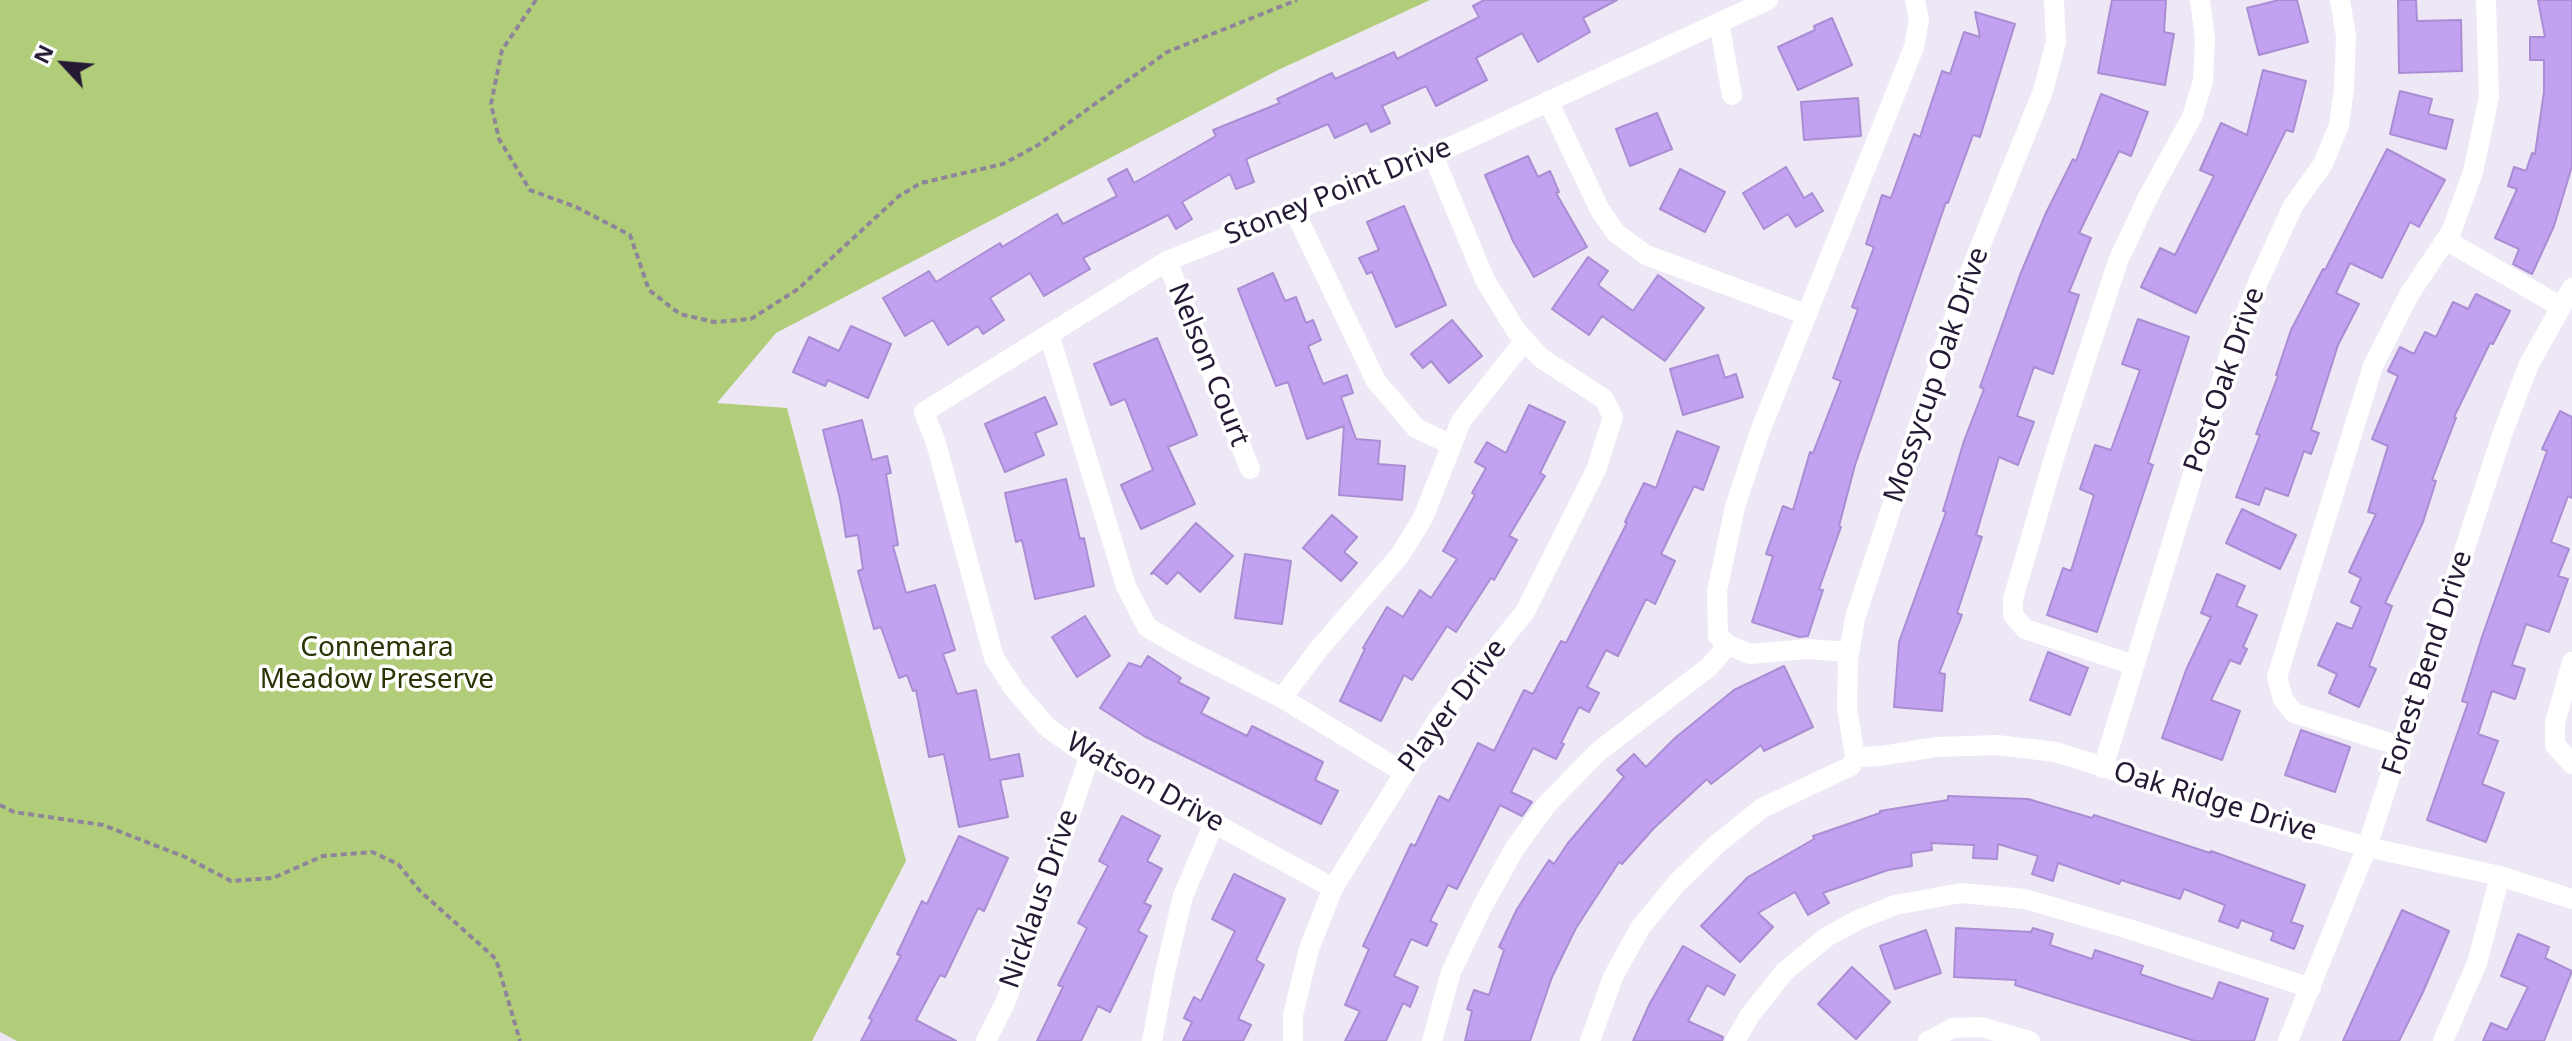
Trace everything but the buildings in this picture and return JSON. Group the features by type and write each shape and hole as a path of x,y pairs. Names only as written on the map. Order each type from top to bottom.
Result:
{"street":[{"name":"Stoney Point Drive","path":"924,412 1167,261 1433,155 1768,0"},
{"path":"1849,652 1809,649 1750,654 1728,645 1718,636 1717,591 1735,507 1759,434 1805,314 1886,124 1914,47 1919,20 1915,0"},
{"name":"Mossycup Oak Drive","path":"1855,757 1847,708 1849,652 1855,618 1967,279 2043,91 2056,42 2054,0"},
{"path":"2134,665 2025,629 2013,615 2013,599 2118,261 2148,197 2192,117 2203,81 2205,39 2200,0"},
{"name":"Post Oak Drive","path":"2103,768 2231,350 2293,206 2323,164 2339,125 2346,36 2340,0"},
{"path":"2400,746 2294,713 2283,699 2277,677 2373,366 2410,293 2446,240 2473,172 2485,121 2490,67 2486,0"},
{"path":"1719,22 1732,95"},
{"path":"1548,101 1600,210 1616,233 1646,255 1805,314"},
{"path":"1282,698 1318,650 1400,555 1423,518 1461,421 1525,340 1485,280 1433,155"},
{"path":"1294,210 1376,381 1416,428 1452,445"},
{"path":"2446,240 2561,307"},
{"name":"Nelson Court","path":"1167,261 1250,469"},
{"name":"Forest Bend Drive","path":"2288,1041 2367,847 2502,435 2529,364 2572,288"},
{"path":"1049,334 1126,586 1147,627 1282,698 1403,772"},
{"name":"Player Drive","path":"1293,1041 1293,1015 1309,949 1333,888 1440,716 1525,612 1596,470 1613,417 1604,399 1541,358 1525,340"},
{"name":"Watson Drive","path":"924,412 936,443 994,658 1015,690 1047,727 1090,755 1333,888"},
{"path":"1432,1041 1451,972 1482,907 1515,848 1547,804 1599,751 1709,667 1728,645"},
{"path":"2572,662 2555,723 2555,745 2572,764"},
{"name":"Oak Ridge Drive","path":"1855,757 1936,747 1997,745 2056,752 2264,818 2367,847 2500,876 2572,899"},
{"name":"Nicklaus Drive","path":"986,1041 1006,1001 1090,755"},
{"path":"1590,1041 1613,977 1640,928 1676,884 1716,845 1762,808 1851,766 1855,757"},
{"path":"1152,1041 1183,896 1214,823"},
{"path":"2443,1041 2477,963 2500,876"},
{"path":"1735,1041 1750,1015 1785,971 1828,936 1895,905 1961,893 2025,899 2311,988"},
{"path":"1928,1041 1953,1028 1981,1027 2030,1041"}],"path":[{"path":"536,0 502,50 491,104 499,139 530,190 576,207 630,235 649,290 680,314 714,322 751,319 798,289 899,196 921,183 1003,164 1038,145 1167,52 1297,0"},
{"path":"0,805 14,812 103,825 185,857 231,881 273,878 323,856 372,852 398,864 420,891 496,959 520,1041"}],"green space":[{"name":"Connemara Meadow Preserve","path":"0,0 1430,0 1278,70 776,333 717,403 787,408 906,861 812,1041 17,1041 0,1032"}]}
